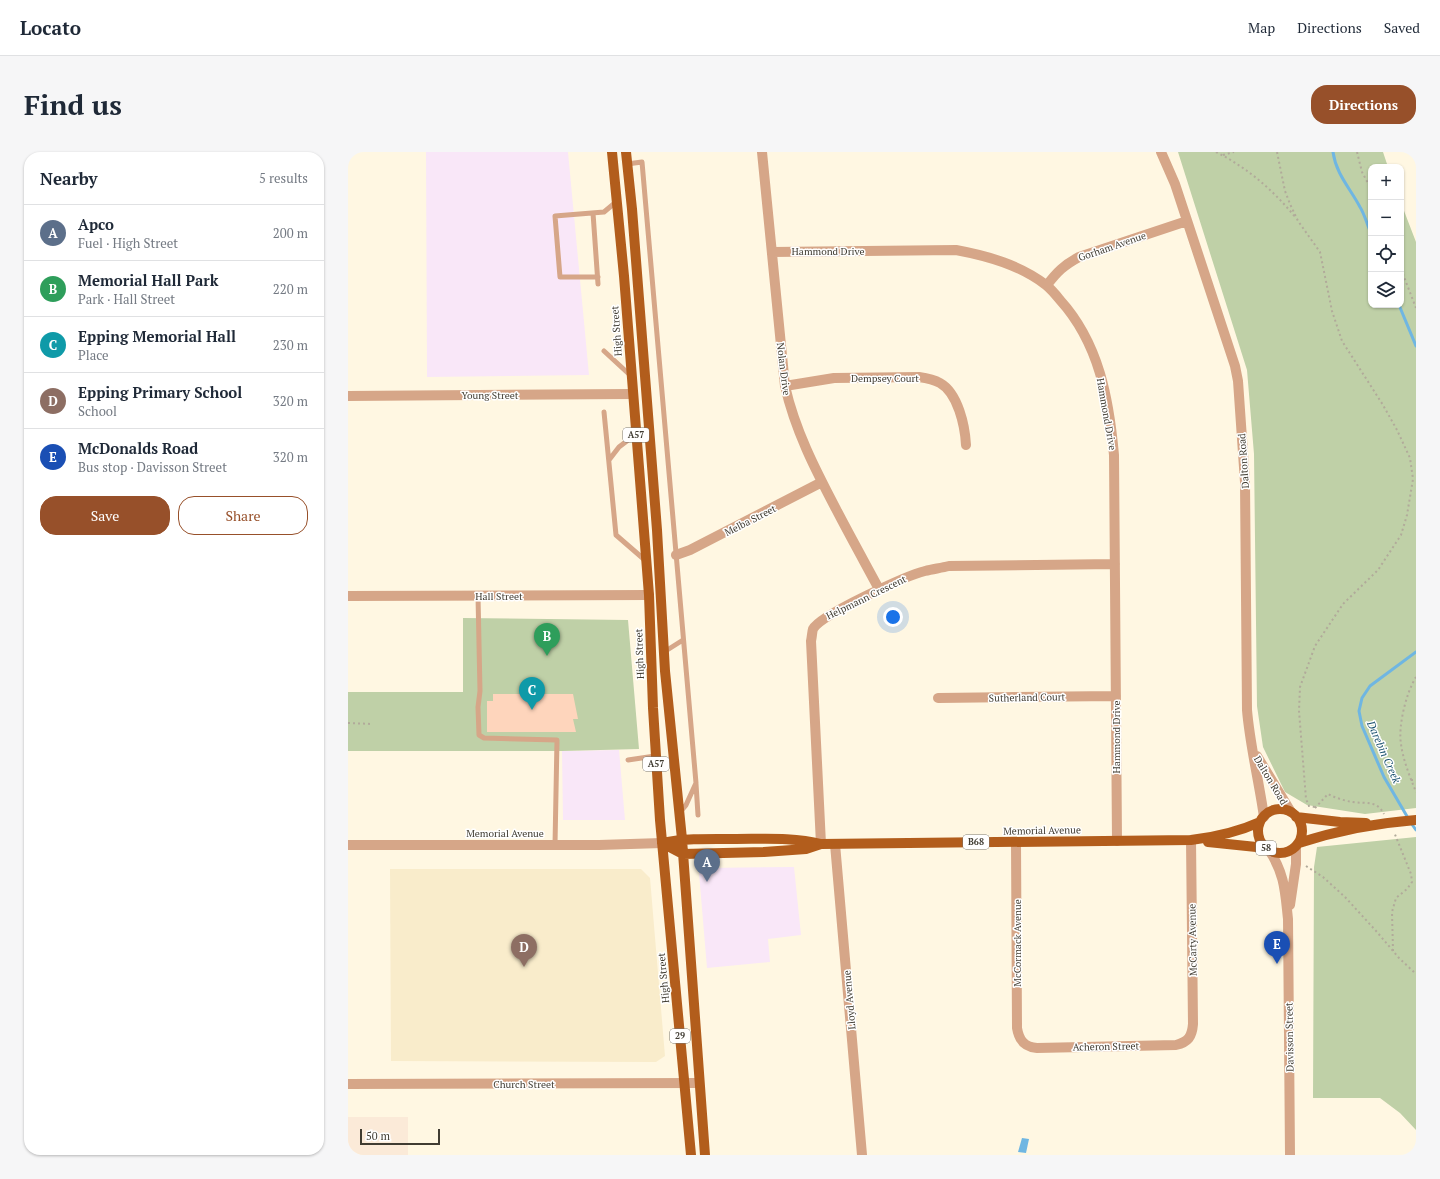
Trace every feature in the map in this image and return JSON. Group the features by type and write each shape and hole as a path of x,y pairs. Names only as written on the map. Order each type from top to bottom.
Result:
{"main road":[{"name":"High Street","path":"612,152 649,595 655,756 691,1155"},
{"path":"626,152 632,209 657,530 664,652"},
{"name":"A57","path":"664,652 682,839"},
{"name":"58","path":"1387,823 1340,822 1294,814 1284,810 1277,810 1270,812 1262,819 1258,829 1258,836 1261,843 1267,849 1276,853 1283,853 1290,851 1297,845 1340,832 1387,823 1416,820"},
{"path":"1294,814 1300,822 1302,829 1302,836 1297,845"},
{"name":"Memorial Avenue","path":"662,843 682,839 806,840 821,844 1191,840 1218,837 1246,829 1262,819"},
{"path":"682,839 683,854"},
{"name":"Memorial Avenue","path":"1191,840 1267,849"},
{"name":"Memorial Avenue","path":"662,843 683,854 764,852 806,849 821,844"},
{"name":"29","path":"683,854 699,1083 706,1155"}],"street":[{"name":"Nolan Drive","path":"762,152 785,386 796,424 822,482 879,589"},
{"name":"Dalton Road","path":"1161,152 1175,184"},
{"name":"Dalton Road","path":"1167,152 1175,184 1235,366 1238,381 1245,482 1247,710 1252,748 1259,782 1262,819"},
{"name":"Gorham Avenue","path":"1047,285 1057,272 1067,263 1079,257 1187,220"},
{"name":"Hammond Drive","path":"772,252 956,250 981,254 1012,265 1047,285 1067,308 1088,340 1094,355 1106,397 1114,455 1117,841"},
{"name":"Dempsey Court","path":"785,386 848,377 919,377 930,379 941,383 948,390 954,400 965,427 966,445"},
{"name":"Young Street","path":"348,396 632,394"},
{"name":"Melba Street","path":"676,555 690,550 822,482"},
{"name":"Helpmann Crescent","path":"821,844 811,641 814,628 822,619 903,578 925,571 949,566 1115,564"},
{"name":"Hall Street","path":"348,596 649,595"},
{"name":"Sutherland Court","path":"938,698 1116,696"},
{"name":"Dalton Road","path":"1252,748 1269,779 1294,814"},
{"name":"McCarty Avenue","path":"1189,1039 1193,1032 1191,840"},
{"name":"McCormack Avenue","path":"1016,842 1017,1028 1018,1036 1022,1043"},
{"name":"Memorial Avenue","path":"348,845 555,845 662,843"},
{"name":"Lloyd Avenue","path":"835,844 862,1155"},
{"name":"Davisson Street","path":"1288,919 1296,864 1297,845"},
{"name":"Davisson Street","path":"1267,849 1278,864 1284,881 1288,919 1290,1155"},
{"name":"Acheron Street","path":"1022,1043 1029,1047 1037,1048 1176,1045 1184,1043 1189,1039"},
{"name":"Church Street","path":"348,1084 699,1083"}],"lane":[{"path":"627,164 642,162 698,815"},
{"path":"598,277 560,276 555,216 604,212 617,201"},
{"path":"593,213 598,284"},
{"path":"604,351 631,376"},
{"path":"604,412 616,534 646,562"},
{"path":"609,460 619,447 636,434"},
{"path":"478,596 480,692 478,712 479,735 484,738 557,740 555,845"},
{"path":"664,652 683,640"},
{"path":"628,760 655,756"},
{"path":"679,813 686,804 696,783"}],"path":[{"path":"1216,152 1243,168 1268,187 1298,221 1320,252 1324,267 1330,306 1342,341 1383,405 1410,458 1413,479 1407,515 1401,535 1378,570 1343,604 1315,646 1300,687 1299,711 1306,799 1309,806 1315,807 1328,794 1353,802 1378,805 1412,874 1412,882 1407,889 1396,898 1392,912 1393,951"},
{"path":"1222,155 1234,152"},
{"path":"1277,152 1285,191 1298,221"},
{"path":"1357,152 1362,172 1368,183"},
{"path":"1402,272 1416,308"},
{"path":"1416,678 1409,694 1401,726 1401,744 1416,792"},
{"path":"348,723 373,724"},
{"path":"1411,780 1416,780"},
{"path":"1296,864 1304,865 1323,877 1364,917 1393,951 1416,974"}],"shaded area":[{"path":"426,152 568,152 589,375 427,377"},
{"path":"619,750 625,820 563,820 562,751"},
{"path":"794,867 801,935 768,939 770,962 707,968 699,873 703,868"},
{"path":"390,869 641,869 650,878 665,1056 656,1062 391,1061"},
{"path":"348,1117 408,1117 408,1155 348,1155"}],"green space":[{"path":"1178,152 1383,152 1387,164 1368,164 1368,308 1404,308 1404,211 1416,242 1416,808 1365,814 1307,805 1285,792 1263,747 1257,706 1254,454 1247,370"},
{"path":"463,618 628,620 639,749 562,751 348,751 348,692 463,692"},
{"path":"1416,837 1416,1130 1400,1113 1380,1098 1313,1098 1314,867 1317,847"}],"water":[{"path":"1022,1138 1029,1139 1026,1153 1018,1152"}],"building":[{"path":"493,694 573,694 578,719 573,719 576,732 487,732 487,701 493,701"}],"waterway":[{"name":"Darebin Creek","path":"1333,152 1340,174 1362,210 1368,225"},
{"name":"Darebin Creek","path":"1400,308 1416,346"},
{"name":"Darebin Creek","path":"1408,818 1384,777 1362,726 1359,711 1362,698 1370,686 1416,652"},
{"name":"Darebin Creek","path":"1411,823 1416,830"}],"place":[{"name":"Memorial Hall Park","path":"547,656"},
{"name":"Epping Memorial Hall","path":"532,710"},
{"name":"Apco","path":"707,882"},
{"name":"McDonalds Road","path":"1277,964"},
{"name":"Epping Primary School","path":"524,967"}]}
